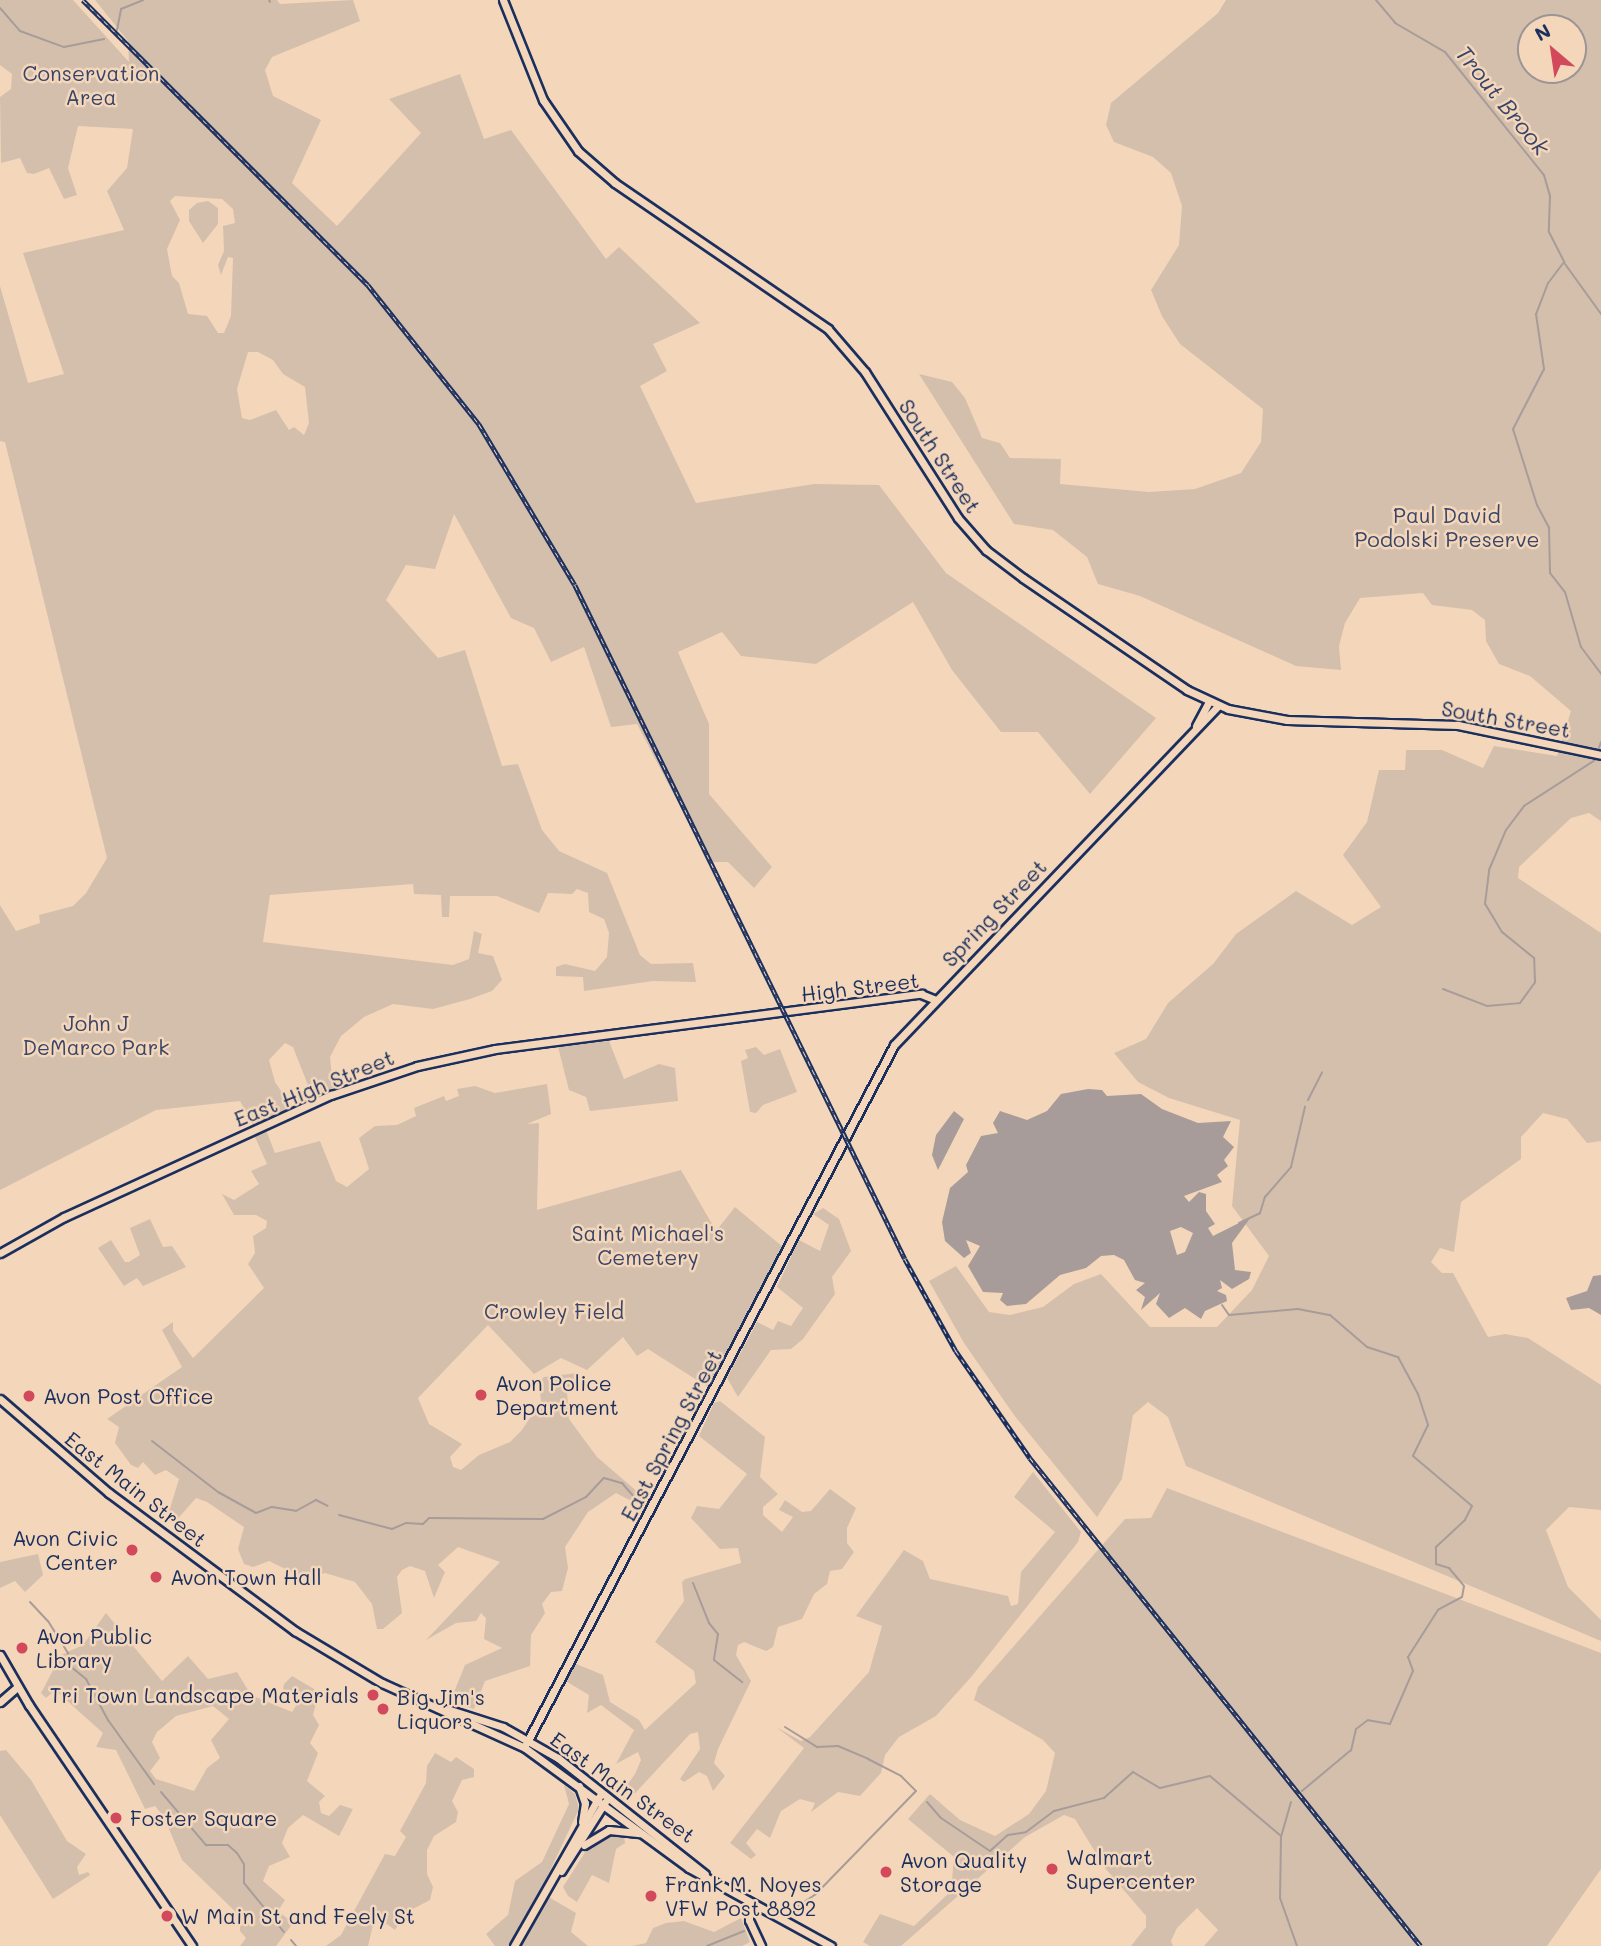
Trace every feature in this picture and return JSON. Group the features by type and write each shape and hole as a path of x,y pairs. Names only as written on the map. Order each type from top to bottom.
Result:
{"main road":[{"name":"South Street","path":"503,0 546,106 583,156 832,333 865,372 949,506 992,554 1218,706 1277,720 1458,725 1601,755"},
{"name":"Spring Street","path":"1192,733 1209,702"},
{"name":"Spring Street","path":"846,1136 894,1045 1218,706"},
{"name":"High Street","path":"788,1013 921,994 936,1000"},
{"name":"East High Street","path":"0,1253 64,1217 318,1101 417,1066 484,1050 788,1013"},
{"name":"East Spring Street","path":"524,1748 674,1470 846,1136"},
{"name":"East Main Street","path":"0,1399 109,1493 267,1612 368,1675 524,1748 577,1783 642,1833 748,1902 831,1946"},
{"path":"0,1654 17,1687 192,1946"},
{"path":"0,1702 17,1687"},
{"name":"East Main Street","path":"435,1706 475,1716 528,1740 607,1794 706,1874"},
{"path":"514,1946 558,1874 576,1836 585,1803 577,1783"},
{"path":"576,1836 607,1794"},
{"path":"570,1862 601,1802"},
{"path":"558,1874 600,1833 619,1829 642,1833"},
{"path":"748,1902 749,1920 761,1946"}],"green space":[{"path":"0,0 73,0 129,62 128,41 95,0 277,0 280,4 353,0 360,21 272,57 265,70 273,96 321,120 292,183 337,226 421,133 389,99 460,74 484,139 511,130 606,259 619,247 700,323 653,344 667,371 640,386 696,503 814,484 879,485 946,573 1156,718 1090,794 1038,732 1001,732 952,670 913,602 816,664 741,656 722,632 678,652 709,724 709,794 772,867 754,888 728,862 709,862 637,724 611,727 584,647 551,662 534,628 511,618 454,514 435,569 406,565 386,600 438,658 465,650 502,766 518,764 542,830 559,851 607,873 640,955 651,964 693,963 696,982 653,981 584,991 583,977 556,976 556,967 565,964 595,971 607,957 609,933 604,919 589,912 588,893 577,889 572,894 548,893 539,913 497,896 450,896 449,917 442,917 441,895 414,894 413,884 270,895 263,942 453,965 469,959 474,931 482,934 478,953 493,956 502,980 492,991 433,1009 393,1004 364,1017 341,1036 330,1057 333,1088 313,1098 293,1047 285,1043 269,1060 275,1082 292,1107 253,1125 240,1101 156,1110 0,1190 0,905 16,931 40,923 39,915 73,906 86,893 107,858 5,442 0,441 0,286 28,383 64,374 23,253 124,230 107,191 127,168 133,129 78,126 68,168 77,195 64,199 49,168 34,174 27,173 20,158 1,163 0,97 11,89 12,74 0,65","holes":["175,196 222,199 233,209 235,223 223,226 224,251 218,265 221,275 228,257 233,258 231,316 224,333 218,333 207,316 188,314 179,283 172,276 167,249 180,220 170,201","248,352 258,352 273,360 283,374 305,387 309,423 304,435 294,427 289,430 276,410 250,420 242,418 237,389"]},
{"name":"Paul David Podolski Preserve","path":"1226,0 1601,0 1601,821 1589,813 1571,818 1519,867 1518,878 1601,933 1601,1141 1587,1143 1567,1119 1543,1113 1521,1137 1521,1159 1461,1202 1454,1252 1440,1248 1431,1262 1442,1273 1453,1273 1488,1337 1505,1334 1528,1338 1601,1385 1601,1510 1569,1507 1546,1530 1568,1587 1601,1620 1601,1641 1186,1466 1168,1417 1148,1402 1133,1415 1122,1479 1097,1517 1014,1415 964,1343 929,1281 956,1266 989,1312 1010,1315 1043,1307 1074,1284 1101,1274 1150,1327 1217,1327 1252,1290 1269,1256 1232,1206 1240,1120 1169,1098 1138,1082 1114,1053 1146,1039 1168,1003 1213,964 1236,934 1296,891 1352,925 1381,907 1343,855 1367,822 1379,770 1405,770 1406,750 1442,750 1483,768 1494,746 1557,756 1571,711 1530,676 1499,664 1486,641 1485,620 1472,610 1432,605 1423,593 1360,598 1345,623 1339,646 1341,670 1296,666 1140,596 1098,584 1087,557 1053,530 1014,524 919,374 952,382 965,398 982,438 1000,443 1010,458 1061,459 1060,484 1149,492 1195,489 1241,473 1261,442 1263,409 1180,344 1162,316 1151,290 1179,245 1182,206 1171,173 1153,157 1114,142 1106,125 1111,103 1218,13"},
{"path":"208,201 218,208 218,224 203,243 189,221 189,210 197,203"},
{"path":"609,1041 624,1079 659,1064 675,1068 678,1101 590,1111 586,1097 569,1090 558,1047"},
{"path":"756,1047 764,1055 780,1049 797,1092 763,1105 756,1113 750,1112 741,1061 748,1058 745,1050"},
{"path":"547,1084 551,1114 527,1124 539,1123 537,1210 681,1170 716,1231 735,1207 783,1247 711,1389 648,1349 637,1356 623,1337 587,1370 561,1358 534,1374 488,1325 418,1398 429,1424 462,1444 450,1457 453,1467 461,1470 479,1455 510,1442 522,1430 541,1401 539,1382 544,1377 577,1373 582,1378 567,1392 569,1419 597,1457 647,1500 637,1504 616,1493 588,1512 565,1547 568,1568 562,1591 551,1592 542,1604 545,1613 531,1635 530,1666 485,1681 474,1709 450,1702 465,1665 502,1648 484,1639 486,1618 481,1613 476,1621 456,1623 426,1640 500,1562 458,1547 438,1565 445,1572 434,1598 425,1571 410,1566 402,1570 397,1577 402,1613 383,1629 377,1629 372,1604 355,1582 325,1573 313,1577 294,1573 269,1561 253,1567 244,1564 238,1549 244,1527 207,1502 196,1498 174,1523 166,1521 179,1479 166,1470 155,1475 143,1462 138,1468 131,1465 115,1443 119,1427 107,1419 182,1367 162,1330 173,1322 173,1331 193,1358 264,1288 248,1264 255,1253 253,1236 266,1228 267,1221 256,1215 234,1215 222,1194 234,1200 259,1184 251,1171 267,1164 255,1137 266,1130 275,1153 320,1141 336,1181 347,1187 369,1169 359,1138 375,1126 397,1125 416,1116 414,1108 444,1096 446,1101 459,1096 457,1089 475,1086 495,1093"},
{"path":"823,1208 839,1219 851,1251 832,1277 835,1294 803,1339 791,1349 771,1350 738,1397 727,1378 757,1322 773,1330 778,1321 791,1326 803,1308 777,1287 799,1240 820,1251 829,1225 813,1214"},
{"path":"150,1219 163,1247 172,1246 186,1267 143,1286 137,1278 124,1286 98,1248 111,1240 125,1262 129,1262 140,1255 130,1228"},
{"path":"720,1401 765,1437 760,1477 778,1494 763,1507 763,1515 782,1532 793,1517 779,1510 785,1500 802,1512 811,1511 830,1489 856,1508 847,1528 847,1543 854,1552 842,1569 830,1571 827,1584 814,1594 802,1619 778,1627 773,1647 766,1651 744,1642 738,1645 736,1655 751,1681 718,1749 714,1763 725,1776 713,1791 707,1776 699,1772 684,1782 680,1779 700,1749 698,1732 690,1734 627,1802 620,1795 641,1760 638,1752 616,1764 634,1730 601,1705 587,1713 589,1695 564,1680 574,1663 603,1675 610,1702 639,1720 645,1730 696,1683 694,1671 655,1642 684,1601 682,1582 685,1579 741,1563 738,1548 720,1549 691,1518 697,1506 719,1509 747,1474 699,1436 714,1403"},
{"path":"1033,1472 1081,1532 1078,1542 972,1676 936,1716 899,1737 885,1755 881,1773 860,1796 838,1792 811,1812 815,1803 800,1799 781,1811 770,1838 757,1829 746,1843 756,1855 751,1859 730,1843 804,1748 776,1727 801,1741 810,1737 869,1672 882,1626 856,1616 904,1550 923,1561 930,1579 1008,1596 1011,1606 1018,1604 1021,1572 1055,1532 1014,1497"},
{"path":"1167,1488 1601,1653 1601,1869 1547,1946 1204,1946 1218,1930 1197,1908 1177,1928 1171,1941 1173,1946 1131,1946 1146,1927 1146,1916 1105,1868 1075,1819 1064,1815 1025,1837 901,1946 870,1946 863,1942 880,1914 914,1926 951,1891 954,1857 908,1819 930,1794 960,1820 995,1836 1029,1814 1046,1791 1055,1753 1043,1740 974,1700 978,1687 1125,1519 1151,1518"},
{"path":"38,1554 43,1575 25,1592 15,1581 0,1588 0,1562"},
{"path":"106,1613 162,1681 188,1656 208,1679 237,1672 251,1695 292,1712 299,1701 283,1689 284,1684 292,1676 314,1689 317,1700 313,1715 319,1725 310,1743 318,1753 307,1781 325,1796 319,1802 321,1813 329,1816 340,1805 353,1809 339,1836 303,1815 288,1828 282,1843 290,1857 269,1866 263,1881 285,1900 278,1911 293,1923 276,1946 240,1946 246,1938 240,1931 240,1916 182,1860 164,1817 155,1806 145,1809 116,1750 96,1747 103,1733 55,1690 46,1698 41,1693 61,1655 83,1645","holes":["213,1706 229,1719 211,1740 220,1758 207,1768 194,1791 156,1779 150,1771 160,1758 152,1742 157,1732 176,1716"]},
{"path":"6,1750 31,1780 67,1841 86,1854 77,1867 79,1875 88,1872 90,1875 53,1899 0,1815 0,1751"},
{"path":"435,1753 451,1762 456,1757 474,1769 474,1777 462,1780 452,1801 458,1812 456,1822 434,1836 427,1850 427,1874 433,1887 430,1900 405,1913 395,1930 380,1919 373,1925 368,1946 326,1946 341,1935 385,1854 395,1856 406,1837 400,1831 426,1783 427,1766"},
{"path":"564,1785 575,1794 579,1809 540,1892 576,1913 571,1932 588,1946 495,1946 486,1934 508,1915 515,1881 542,1862 569,1804"},
{"path":"624,1835 625,1843 616,1849 609,1883 592,1875 577,1902 568,1896 563,1887 587,1849 605,1837"},
{"path":"741,1918 750,1942 742,1946 632,1946 646,1943 653,1928 666,1923 684,1921 714,1932"}],"shaded area":[{"path":"1088,1089 1102,1090 1107,1096 1141,1094 1162,1109 1198,1123 1231,1121 1223,1137 1234,1147 1224,1160 1228,1166 1217,1175 1222,1182 1184,1196 1189,1202 1199,1192 1206,1194 1206,1211 1215,1224 1208,1228 1213,1236 1251,1217 1232,1243 1235,1270 1251,1272 1249,1279 1232,1289 1220,1280 1222,1288 1217,1291 1226,1295 1227,1301 1205,1311 1201,1319 1185,1308 1169,1318 1156,1304 1160,1293 1141,1310 1145,1297 1136,1290 1145,1283 1135,1280 1124,1260 1114,1255 1101,1256 1086,1268 1060,1275 1026,1304 1007,1306 1000,1300 1003,1293 983,1292 968,1266 980,1246 966,1240 971,1253 964,1258 945,1241 942,1222 950,1188 968,1172 966,1165 981,1136 998,1133 993,1123 1000,1111 1027,1120 1047,1111 1061,1094","holes":["1181,1227 1193,1233 1185,1252 1177,1255 1170,1231"]},
{"path":"954,1111 964,1119 938,1170 932,1155 936,1135"},
{"path":"1601,1275 1601,1315 1589,1308 1571,1310 1566,1298 1587,1291 1593,1276"}],"waterway":[{"path":"117,30 121,9 143,0"},
{"name":"Trout Brook","path":"1376,0 1395,23 1445,52 1544,175 1550,196 1549,232 1564,262 1548,283 1536,314 1544,369 1513,429 1537,505 1549,528 1550,573 1565,592 1581,647 1601,674"},
{"path":"0,8 20,31 64,47 104,39"},
{"path":"1565,264 1601,314"},
{"name":"Trout Brook","path":"1599,748 1601,742"},
{"name":"Trout Brook","path":"1443,989 1487,1006 1520,1003 1535,982 1534,958 1502,932 1485,904 1489,870 1506,830 1524,806 1595,760"},
{"path":"1308,1100 1322,1072"},
{"path":"1239,1223 1260,1213 1265,1197 1291,1167 1305,1107"},
{"path":"1222,1305 1229,1315 1298,1309 1330,1315 1367,1347 1398,1357 1418,1394 1428,1425 1413,1456 1472,1506 1465,1520 1436,1547 1436,1564 1449,1568 1464,1586 1462,1597 1438,1610 1408,1657 1413,1671 1390,1724 1368,1720 1356,1729 1351,1750 1302,1791"},
{"path":"152,1441 218,1492 256,1513 272,1507 296,1511 316,1500 328,1506"},
{"path":"339,1515 392,1529 406,1523 423,1524 429,1518 543,1519 586,1497 604,1478 622,1483 636,1499"},
{"path":"693,1583 709,1623 718,1634 714,1660 742,1682"},
{"path":"30,1602 48,1621 68,1653 70,1666 86,1679 108,1720 154,1784"},
{"path":"785,1727 817,1747 838,1746 868,1759 901,1776 916,1791 816,1894 786,1914"},
{"path":"927,1802 941,1818 990,1851 1008,1835 1026,1832 1054,1811 1104,1798 1133,1772 1160,1788 1210,1776 1281,1836"},
{"path":"161,1792 206,1845 228,1845 237,1853 244,1864 244,1883 284,1932"},
{"name":"Trout Brook","path":"1291,1802 1281,1836 1280,1898 1297,1946"},
{"path":"707,1946 744,1931"},
{"path":"291,1940 296,1946"}],"railway":[{"path":"83,0 368,285 479,424 575,585 905,1259 956,1351 1030,1458 1421,1946"}],"place":[{"name":"Avon Police Department","path":"481,1395"},
{"name":"Avon Post Office","path":"29,1396"},
{"name":"Avon Civic Center","path":"132,1550"},
{"name":"Avon Town Hall","path":"156,1577"},
{"name":"Avon Public Library","path":"22,1648"},
{"name":"Tri Town Landscape Materials","path":"373,1695"},
{"name":"Big Jim's Liquors","path":"383,1709"},
{"name":"Foster Square","path":"116,1818"},
{"name":"Walmart Supercenter","path":"1052,1869"},
{"name":"Avon Quality Storage","path":"886,1872"},
{"name":"Frank M. Noyes VFW Post 8892","path":"651,1896"},
{"name":"W Main St and Feely St","path":"167,1916"}],"park label":[{"name":"Conservation Area","path":"91,85"},
{"name":"John J DeMarco Park","path":"96,1035"},
{"name":"Saint Michael's Cemetery","path":"648,1245"},
{"name":"Crowley Field","path":"554,1311"}]}
